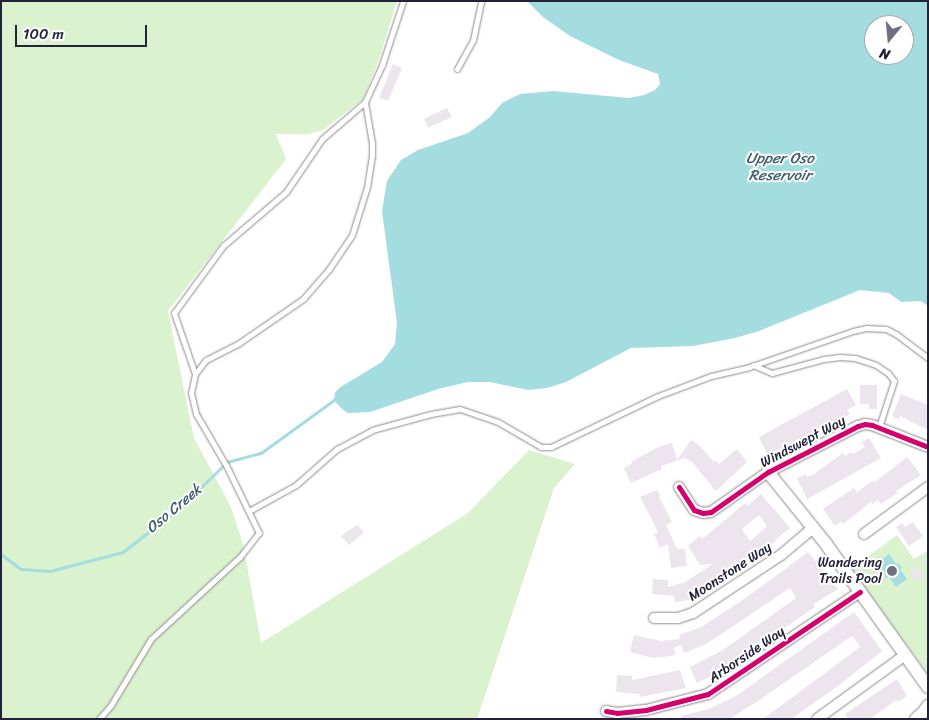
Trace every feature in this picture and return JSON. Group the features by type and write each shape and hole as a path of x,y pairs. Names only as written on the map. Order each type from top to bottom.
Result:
{"street":[{"name":"Windswept Way","path":"679,487 694,510 703,513 711,512 768,472 858,426 872,424 928,447"},
{"path":"768,472 813,528 928,687"},
{"path":"864,534 928,487"},
{"name":"Moonstone Way","path":"654,618 678,618 693,613 782,555 813,528"},
{"name":"Arborside Way","path":"606,711 617,713 646,710 708,694 860,592"},
{"path":"817,719 905,656"},
{"path":"916,719 923,714 928,706"}],"lane":[{"path":"195,374 174,313 223,246 286,192 322,139 365,102 382,65 403,1"},
{"path":"457,69 473,40 481,1"},
{"path":"98,719 120,691 151,639 240,557 260,533 224,460 196,414 191,393 195,374 206,360 240,343 303,299 329,269 352,235 366,187 372,155 372,142 365,102"},
{"path":"249,511 296,485 337,449 372,430 460,409 498,422 541,446 551,447 658,396 711,376 753,365 866,328 877,328 896,334 928,358"},
{"path":"753,365 772,373 824,359 840,357 855,358 876,365 888,373 894,381 879,427"}],"green space":[{"path":"1,1 397,1 379,59 363,99 323,130 308,134 276,134 286,159 168,311 194,438 231,507 243,544 261,643 468,513 529,450 575,464 554,488 477,719 1,719"},
{"path":"897,535 914,559 928,551 928,674 851,569"}],"water":[{"name":"Upper Oso Reservoir","path":"527,1 928,1 928,306 921,301 901,302 889,293 860,290 759,331 735,338 693,346 631,348 566,382 547,388 528,390 490,382 468,382 438,389 370,412 348,413 342,409 334,400 335,393 339,388 382,362 395,344 397,323 382,211 387,181 401,160 418,150 468,133 490,117 502,103 520,94 553,91 629,98 644,95 655,90 660,84 658,74 619,60 570,36 543,17"},
{"name":"Wandering Trails Pool","path":"889,554 896,564 898,563 902,567 900,569 907,579 896,587 889,577 886,578 878,562"}],"building":[{"path":"393,64 402,68 388,101 379,98"},
{"path":"447,108 452,117 428,128 424,119"},
{"path":"860,385 877,385 877,409 869,409 869,404 860,404"},
{"path":"847,389 856,405 847,410 850,414 814,431 815,433 794,446 792,443 775,451 777,455 769,458 759,437"},
{"path":"901,394 928,405 928,430 900,416 899,419 892,416"},
{"path":"869,438 881,458 807,499 797,478 806,474 807,477 814,474 843,453 845,456 851,452 853,454 865,447 862,442"},
{"path":"691,440 698,444 714,462 715,460 719,464 737,449 747,462 716,491 692,462 685,458 661,466 662,469 631,483 624,468 632,464 631,462 658,447 672,443 677,460"},
{"path":"907,457 921,475 896,491 898,493 881,504 878,500 873,504 871,502 843,524 841,521 835,526 823,509 854,488 857,492 874,480 875,482"},
{"path":"657,490 672,522 666,525 677,549 685,549 687,566 671,568 668,544 660,548 654,534 658,532 640,497"},
{"path":"761,494 790,528 776,541 690,600 675,602 674,596 652,594 653,579 668,580 668,587 685,582 713,564 700,565 688,546 700,536 702,539 745,503 747,506","holes":["759,515 767,526 750,541 742,529"]},
{"path":"913,522 923,536 909,546 896,527 902,523 905,527"},
{"path":"357,525 364,532 349,545 341,536"},
{"path":"808,552 838,589 814,604 815,607 771,637 770,635 723,670 697,683 690,667 723,650 796,598 790,588 708,643 687,652 684,653 681,645 674,648 676,655 671,656 653,658 630,652 634,635 661,641 680,639 679,635 701,627 743,600"},
{"path":"918,567 924,576 916,581 910,573"},
{"path":"854,612 882,651 838,686 791,719 763,719 860,647 852,636 729,719 681,719 681,716 709,709 736,696"},
{"path":"680,670 686,688 640,697 639,694 616,692 617,675 632,676 632,680"},
{"path":"897,679 907,696 898,702 896,700 870,719 848,719 845,714"}],"waterway":[{"name":"Oso Creek","path":"1,554 21,569 50,571 123,552 183,505 227,462 261,453 334,400"}],"cycle path":[{"path":"679,487 694,510 703,513 711,512 768,472 865,424 928,447"},
{"path":"606,711 617,713 646,710 708,694 860,592"}],"place":[{"name":"Wandering Trails Pool","path":"892,571"}]}
